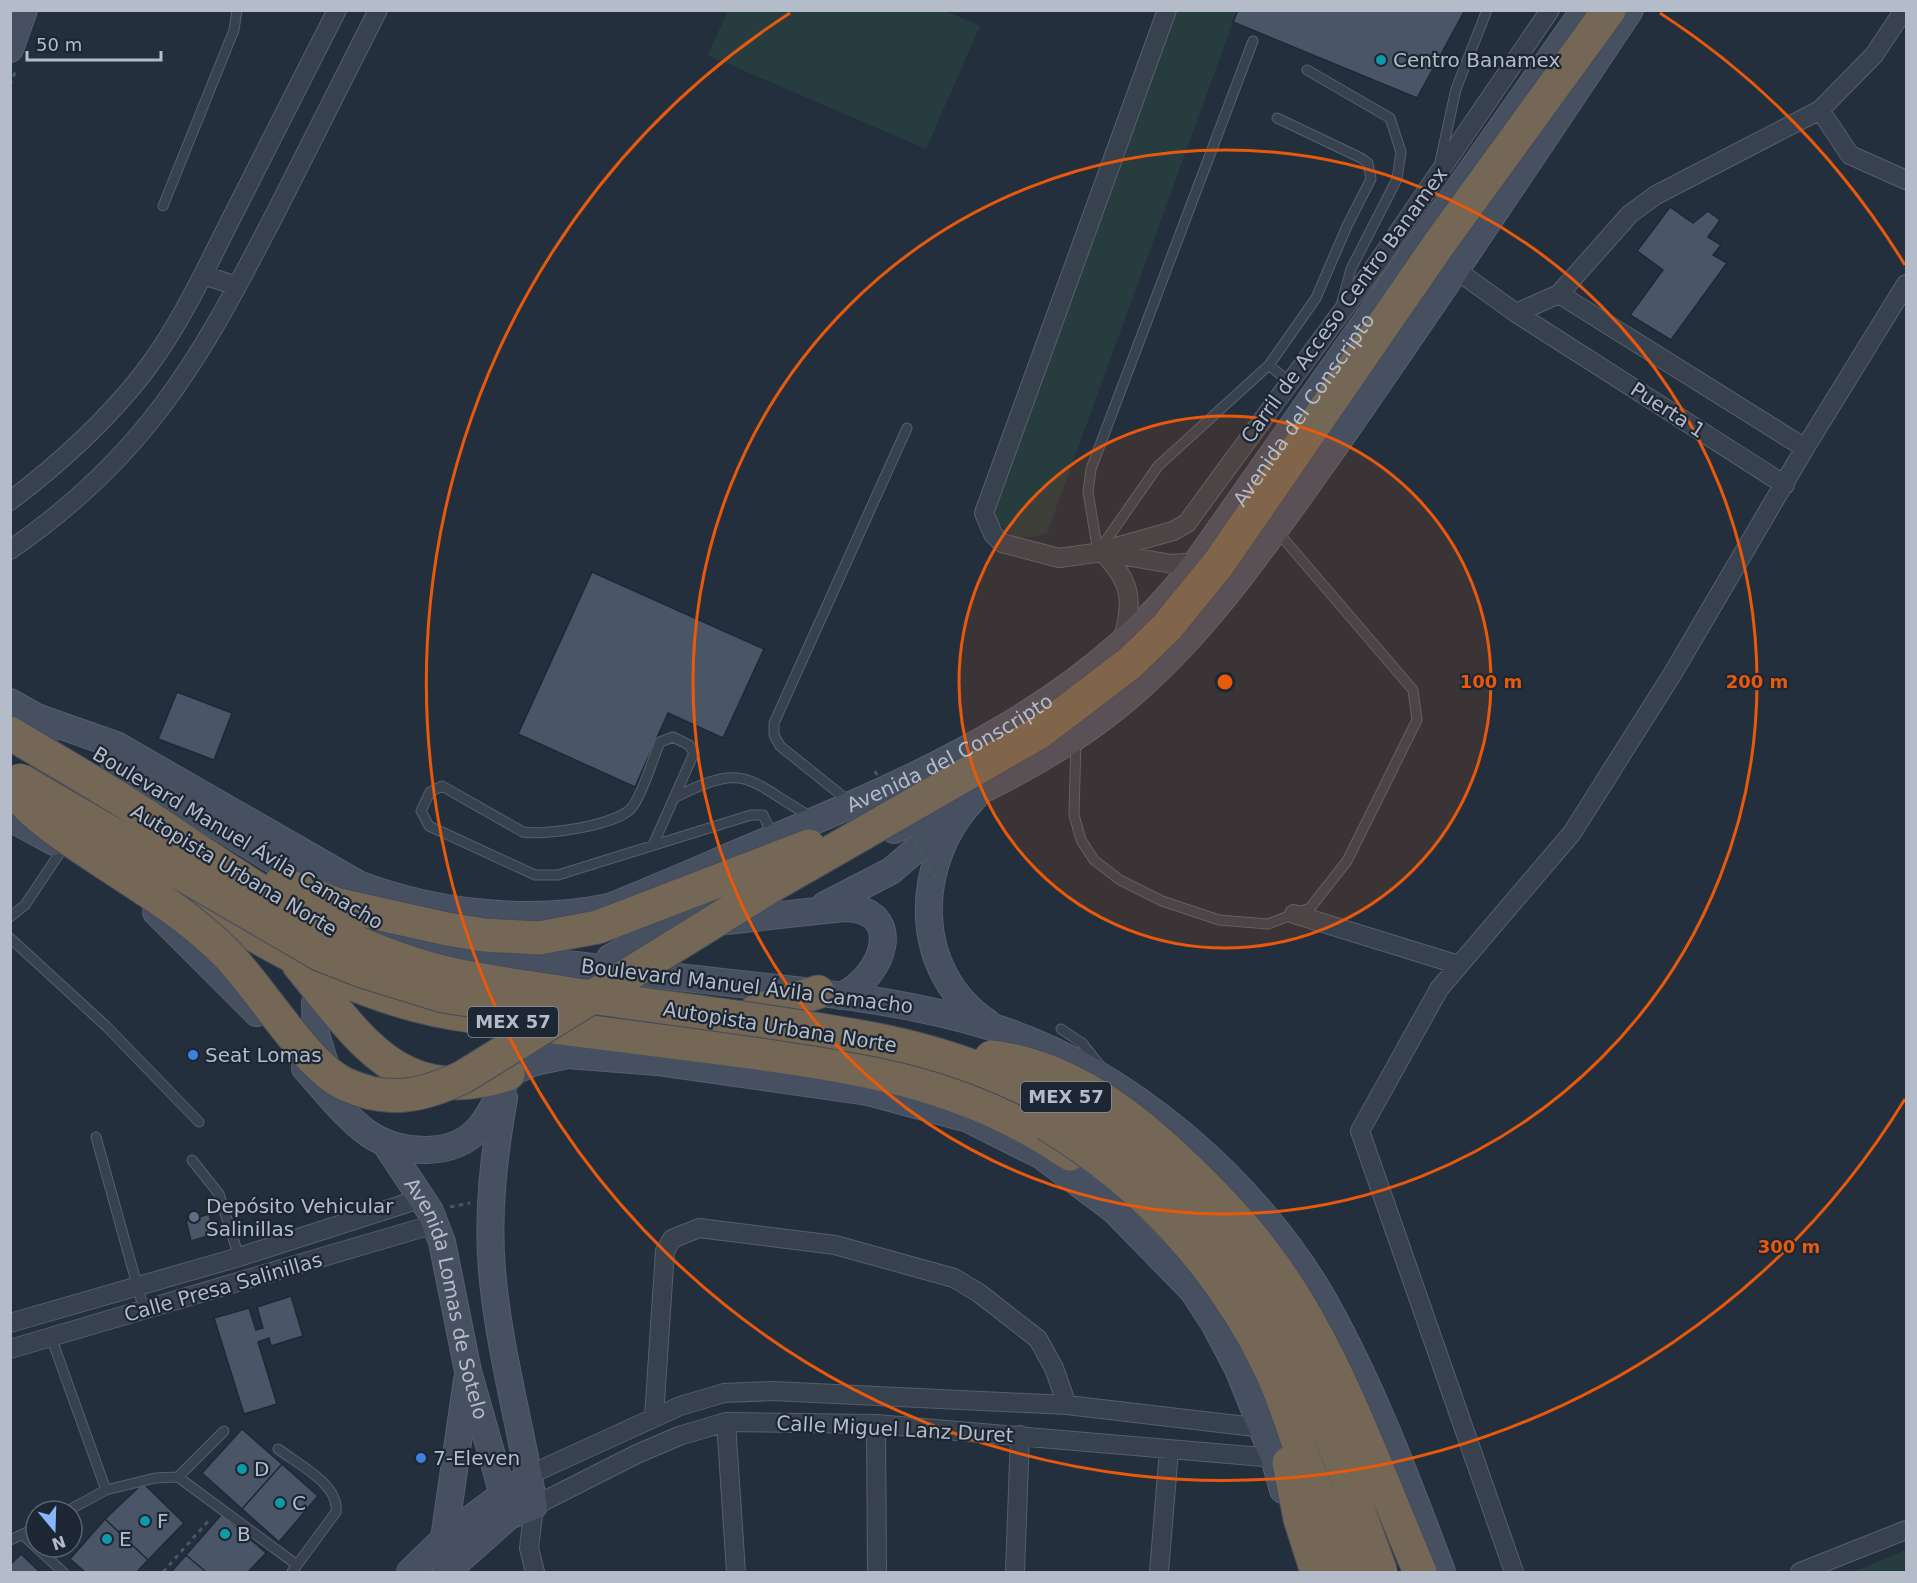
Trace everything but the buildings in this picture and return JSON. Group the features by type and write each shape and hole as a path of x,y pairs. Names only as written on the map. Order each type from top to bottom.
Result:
{"highway":[{"path":"10,787 51,827 162,900 199,928 248,977 312,1059 333,1078 363,1091 398,1096 415,1095 438,1089 463,1077 773,885 1038,733 1130,663 1167,627 1219,563 1439,244 1610,10"},
{"path":"154,821 285,885 335,904 484,935 538,938 598,927 798,850 890,809 1039,726 1078,699 1132,654 1158,627 1176,589"},
{"name":"Autopista Urbana Norte","path":"10,734 315,922 376,951 422,967 464,977 862,1036 1002,1076 1066,1109 1100,1131 1151,1171 1201,1221 1258,1293 1297,1359 1335,1450 1381,1572"},
{"name":"Boulevard Manuel Ávila Camacho","path":"10,740 252,886 333,931 366,944 445,965 882,1029 965,1050 1047,1086 1116,1126 1168,1167 1221,1222 1266,1283 1300,1338 1358,1462 1398,1572"},
{"name":"Autopista Urbana Norte","path":"10,774 288,938 321,955 372,975 443,996 480,1004 875,1059 958,1081 1034,1116 1096,1156 1154,1206 1183,1236 1231,1299 1270,1369 1274,1418 1347,1572"},
{"name":"MEX 57","path":"10,787 292,956 385,996 448,1013 797,1058 908,1079 1012,1119 1054,1143 1131,1203 1196,1273 1255,1371 1275,1415 1334,1572"},
{"path":"292,956 363,1042 376,1055 406,1074 433,1081 479,1083 513,1062"},
{"path":"756,1011 829,994"},
{"path":"934,1055 976,1056 1017,1062 1037,1067 1083,1089 1150,1134 1227,1207 1274,1267 1310,1325 1361,1434 1420,1572"},
{"path":"1274,1418 1287,1451 1294,1491 1317,1572"}],"main road":[{"path":"10,49 24,10"},
{"name":"Avenida del Conscripto","path":"39,718 116,745 358,884 389,896 422,903 504,914 571,915 609,907 905,781 1001,731 1078,680 1121,645 1176,589 1235,506 1410,236 1584,10"},
{"name":"Avenida del Conscripto","path":"610,958 663,928 847,851 982,790 1075,738 1118,705 1181,646 1275,530 1466,277 1630,10"},
{"name":"Boulevard Manuel Ávila Camacho","path":"10,702 239,838 366,919 403,936 477,953 829,994 925,1009 996,1028 1057,1052 1107,1080 1156,1112 1190,1141 1270,1220 1300,1263 1343,1336 1442,1572"},
{"path":"1001,731 1039,726"},
{"path":"802,913 854,892 891,871 964,809 982,790"},
{"path":"964,809 943,843 933,872 928,910 931,937 940,966 958,994 969,1007 996,1028"},
{"path":"10,818 93,864 163,917 236,990 359,1126 385,1143 409,1150 434,1150 465,1138 479,1129 490,1112 513,1062 535,1062 568,1055 657,1062 868,1092 968,1119 1042,1156 1114,1210 1193,1292 1215,1325 1238,1369 1274,1418 1274,1458 1307,1572"},
{"path":"395,908 422,903"},
{"path":"663,928 853,908 868,915 879,926 882,950 874,969 860,985 829,994"},
{"path":"315,1003 319,1047 339,1104"},
{"name":"Avenida Lomas de Sotelo","path":"513,1062 493,1157 492,1271 498,1316 534,1506"},
{"name":"Avenida Lomas de Sotelo","path":"385,1143 430,1211 448,1263 468,1371 507,1505"},
{"path":"444,1539 468,1371"},
{"path":"446,1572 507,1505 529,1474"},
{"path":"410,1572 444,1539 507,1505 534,1506"}],"street":[{"path":"10,501 71,452 119,402 164,342 203,274 337,10"},
{"path":"10,550 61,512 135,440 163,405 203,345 237,286 378,10"},
{"path":"1167,10 984,513 993,534 1002,543 1059,558 1100,552 1172,564 1197,562"},
{"name":"Carril de Acceso Centro Banamex","path":"1100,552 1173,531 1187,523 1339,316 1410,236 1437,176 1550,10"},
{"path":"1516,313 1559,294 1630,214 1656,195 1820,110 1874,56 1904,10"},
{"path":"1820,110 1850,155 1906,180"},
{"name":"Puerta 1","path":"1410,236 1516,313 1785,485"},
{"path":"203,274 237,286"},
{"path":"1514,1572 1360,1131 1438,990 1572,833 1679,663 1805,448 1906,284"},
{"name":"Puerta 1","path":"1559,294 1805,448"},
{"path":"1100,552 1120,570 1126,587 1129,608 1121,645"},
{"path":"1294,914 1459,965"},
{"name":"Calle Presa Salinillas","path":"10,1323 239,1257 430,1211"},
{"name":"Calle Presa Salinillas","path":"10,1349 144,1310 430,1211"},
{"path":"654,1417 665,1251 672,1239 699,1228 836,1245 954,1278 980,1293 1038,1339 1054,1368 1067,1405"},
{"name":"Calle Miguel Lanz Duret","path":"529,1474 654,1417 724,1393 774,1391 1067,1405 1274,1418"},
{"path":"726,1422 736,1572"},
{"name":"Calle Miguel Lanz Duret","path":"534,1506 637,1454 679,1436 726,1422 876,1424 1274,1458"},
{"path":"876,1424 877,1572"},
{"path":"1015,1572 1020,1435"},
{"path":"1159,1572 1169,1450"},
{"path":"507,1505 529,1548 535,1572"},
{"path":"529,1548 534,1506"},
{"path":"1800,1572 1906,1530"}],"lane":[{"path":"163,206 234,30 237,10"},
{"path":"1437,176 1456,89 1487,10"},
{"path":"1100,552 1088,492 1091,469 1253,41"},
{"path":"1307,70 1390,118 1401,152 1397,179 1351,269 1339,316"},
{"path":"1100,552 1158,466 1269,366 1316,298 1347,226 1371,179 1368,163 1361,158 1277,118"},
{"path":"1269,366 1290,382"},
{"path":"853,804 780,746 774,735 774,723 907,428"},
{"path":"1075,738 1074,815 1081,840 1094,860 1120,880 1162,901 1219,920 1268,924 1310,908 1347,861 1417,720 1413,690 1275,530 1235,506"},
{"path":"653,846 694,753 689,745 669,736 660,742 632,807 618,817 550,834 523,832 450,788 442,786 430,792 421,811 429,826 535,875 573,873 758,814 767,819 774,838"},
{"path":"674,798 717,778 735,776 763,785 817,820"},
{"path":"10,917 25,905 63,848"},
{"path":"10,938 107,1027 199,1122"},
{"path":"1061,1029 1091,1052 1107,1080"},
{"path":"96,1137 144,1310"},
{"path":"192,1160 219,1194 239,1257"},
{"path":"51,1337 106,1490"},
{"path":"178,1477 224,1431"},
{"path":"84,1502 106,1490 155,1478 178,1477 220,1508 294,1569 336,1512 337,1504 334,1495 326,1486 278,1449"},
{"path":"10,1540 22,1535 63,1572"}],"path":[{"path":"430,1211 491,1199"},
{"path":"163,1572 220,1508"}],"green space":[{"path":"728,10 945,11 980,26 926,149 708,55"},
{"path":"1170,11 1237,11 1047,533 1026,538 1018,537 1012,535 1000,524 989,507"},
{"path":"1906,1550 1906,1572 1853,1572"}],"place":[{"name":"Centro Banamex","path":"1381,60"},
{"name":"Seat Lomas","path":"193,1055"},
{"name":"Depósito Vehicular Salinillas","path":"194,1217"},
{"name":"7-Eleven","path":"421,1458"},
{"name":"D","path":"242,1469"},
{"name":"C","path":"280,1503"},
{"name":"F","path":"145,1521"},
{"name":"B","path":"225,1534"},
{"name":"E","path":"107,1539"}]}
